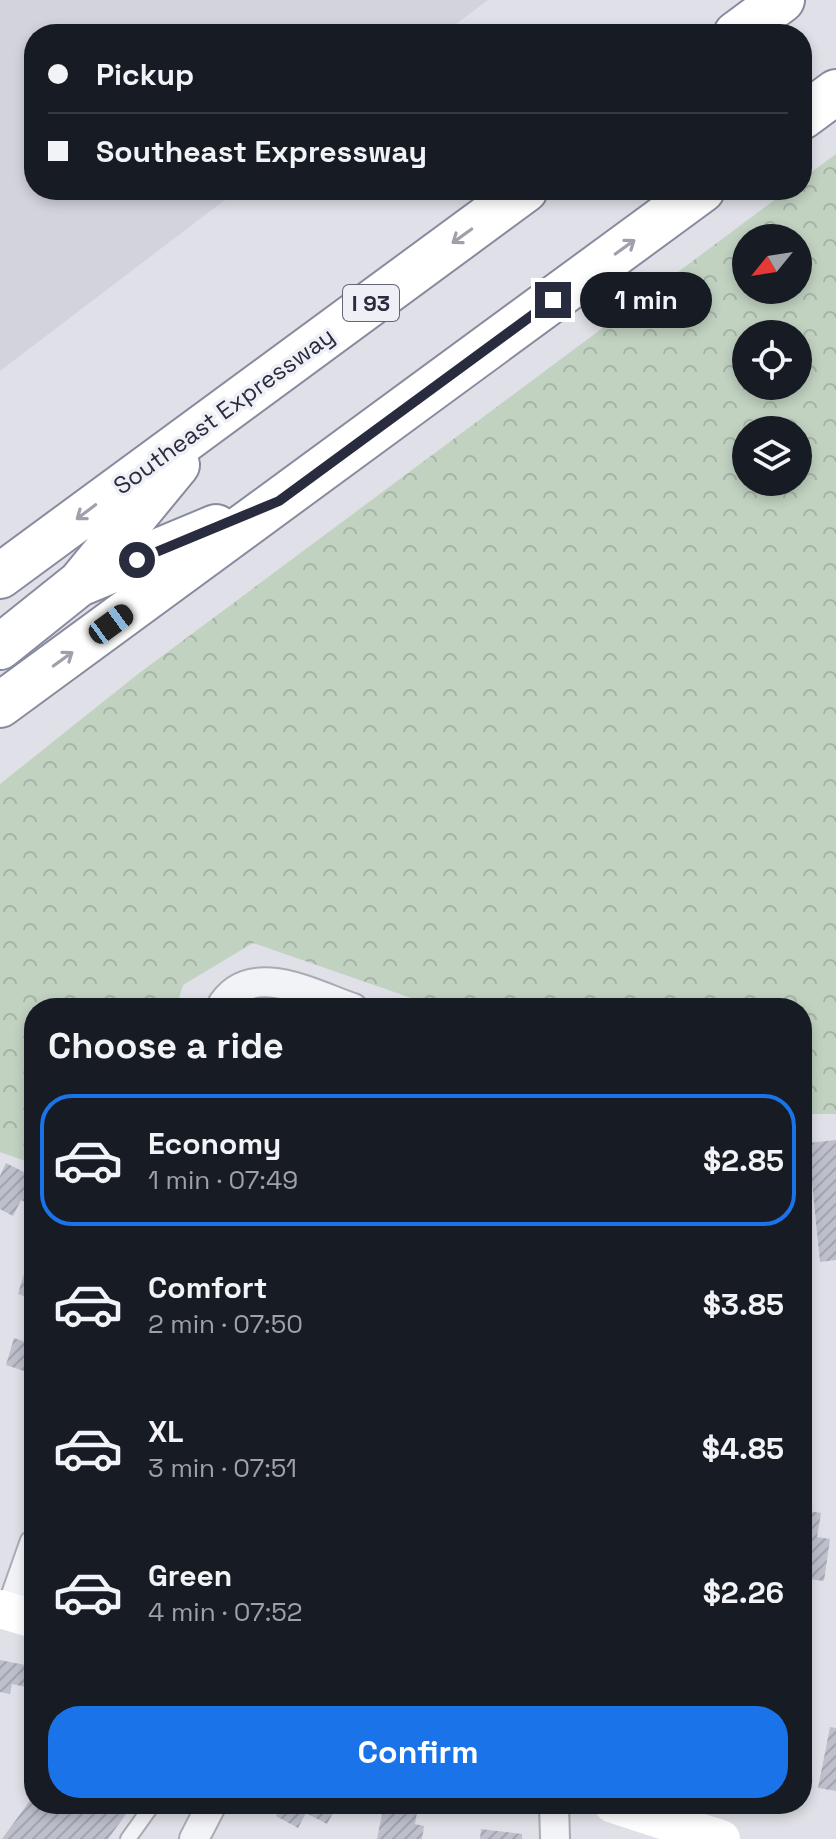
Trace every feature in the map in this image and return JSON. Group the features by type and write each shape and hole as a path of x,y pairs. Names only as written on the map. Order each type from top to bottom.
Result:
{"highway":[{"path":"750,24 782,0"},
{"path":"812,110 836,92"},
{"name":"Southeast Expressway","path":"0,576 511,200"},
{"name":"I 93","path":"0,705 688,200"},
{"name":"I 93","path":"0,644 80,583 217,416"},
{"name":"I 93","path":"80,583 279,501"}],"street":[{"path":"225,998 255,981 281,984 323,998"},
{"path":"15,1613 24,1580"},
{"path":"194,1839 207,1814"},
{"path":"554,1814 555,1839"},
{"path":"645,1814 721,1839"}],"lane":[{"path":"128,1839 146,1814"}],"shaded area":[{"path":"0,0 488,0 456,24 24,24 24,200 225,200 0,371"}],"green space":[{"path":"836,154 836,1114 812,1114 812,998 411,998 253,943 183,985 179,998 24,998 24,1160 0,1152 0,784 138,674 732,232 732,304 812,304 812,224 742,224 775,200 812,200 812,172"}],"building":[{"path":"836,1140 836,1260 820,1262 812,1183 812,1143"},
{"path":"6,1163 24,1172 24,1202 21,1200 13,1216 0,1209 0,1176"},
{"path":"24,1274 24,1296 18,1294"},
{"path":"14,1338 24,1342 24,1371 6,1365"},
{"path":"812,1512 821,1513 817,1537 830,1539 824,1581 812,1579"},
{"path":"0,1660 24,1665 24,1687 12,1684 10,1694 0,1692"},
{"path":"830,1727 836,1728 836,1791 818,1788"},
{"path":"24,1809 24,1814 126,1814 108,1839 2,1839"},
{"path":"277,1814 305,1814 298,1828"},
{"path":"308,1814 332,1814 327,1824"},
{"path":"382,1814 417,1814 415,1824 424,1826 422,1839 377,1839"},
{"path":"481,1829 522,1834 522,1839 480,1839"}],"route":[{"path":"137,560 279,501 553,300"}]}
